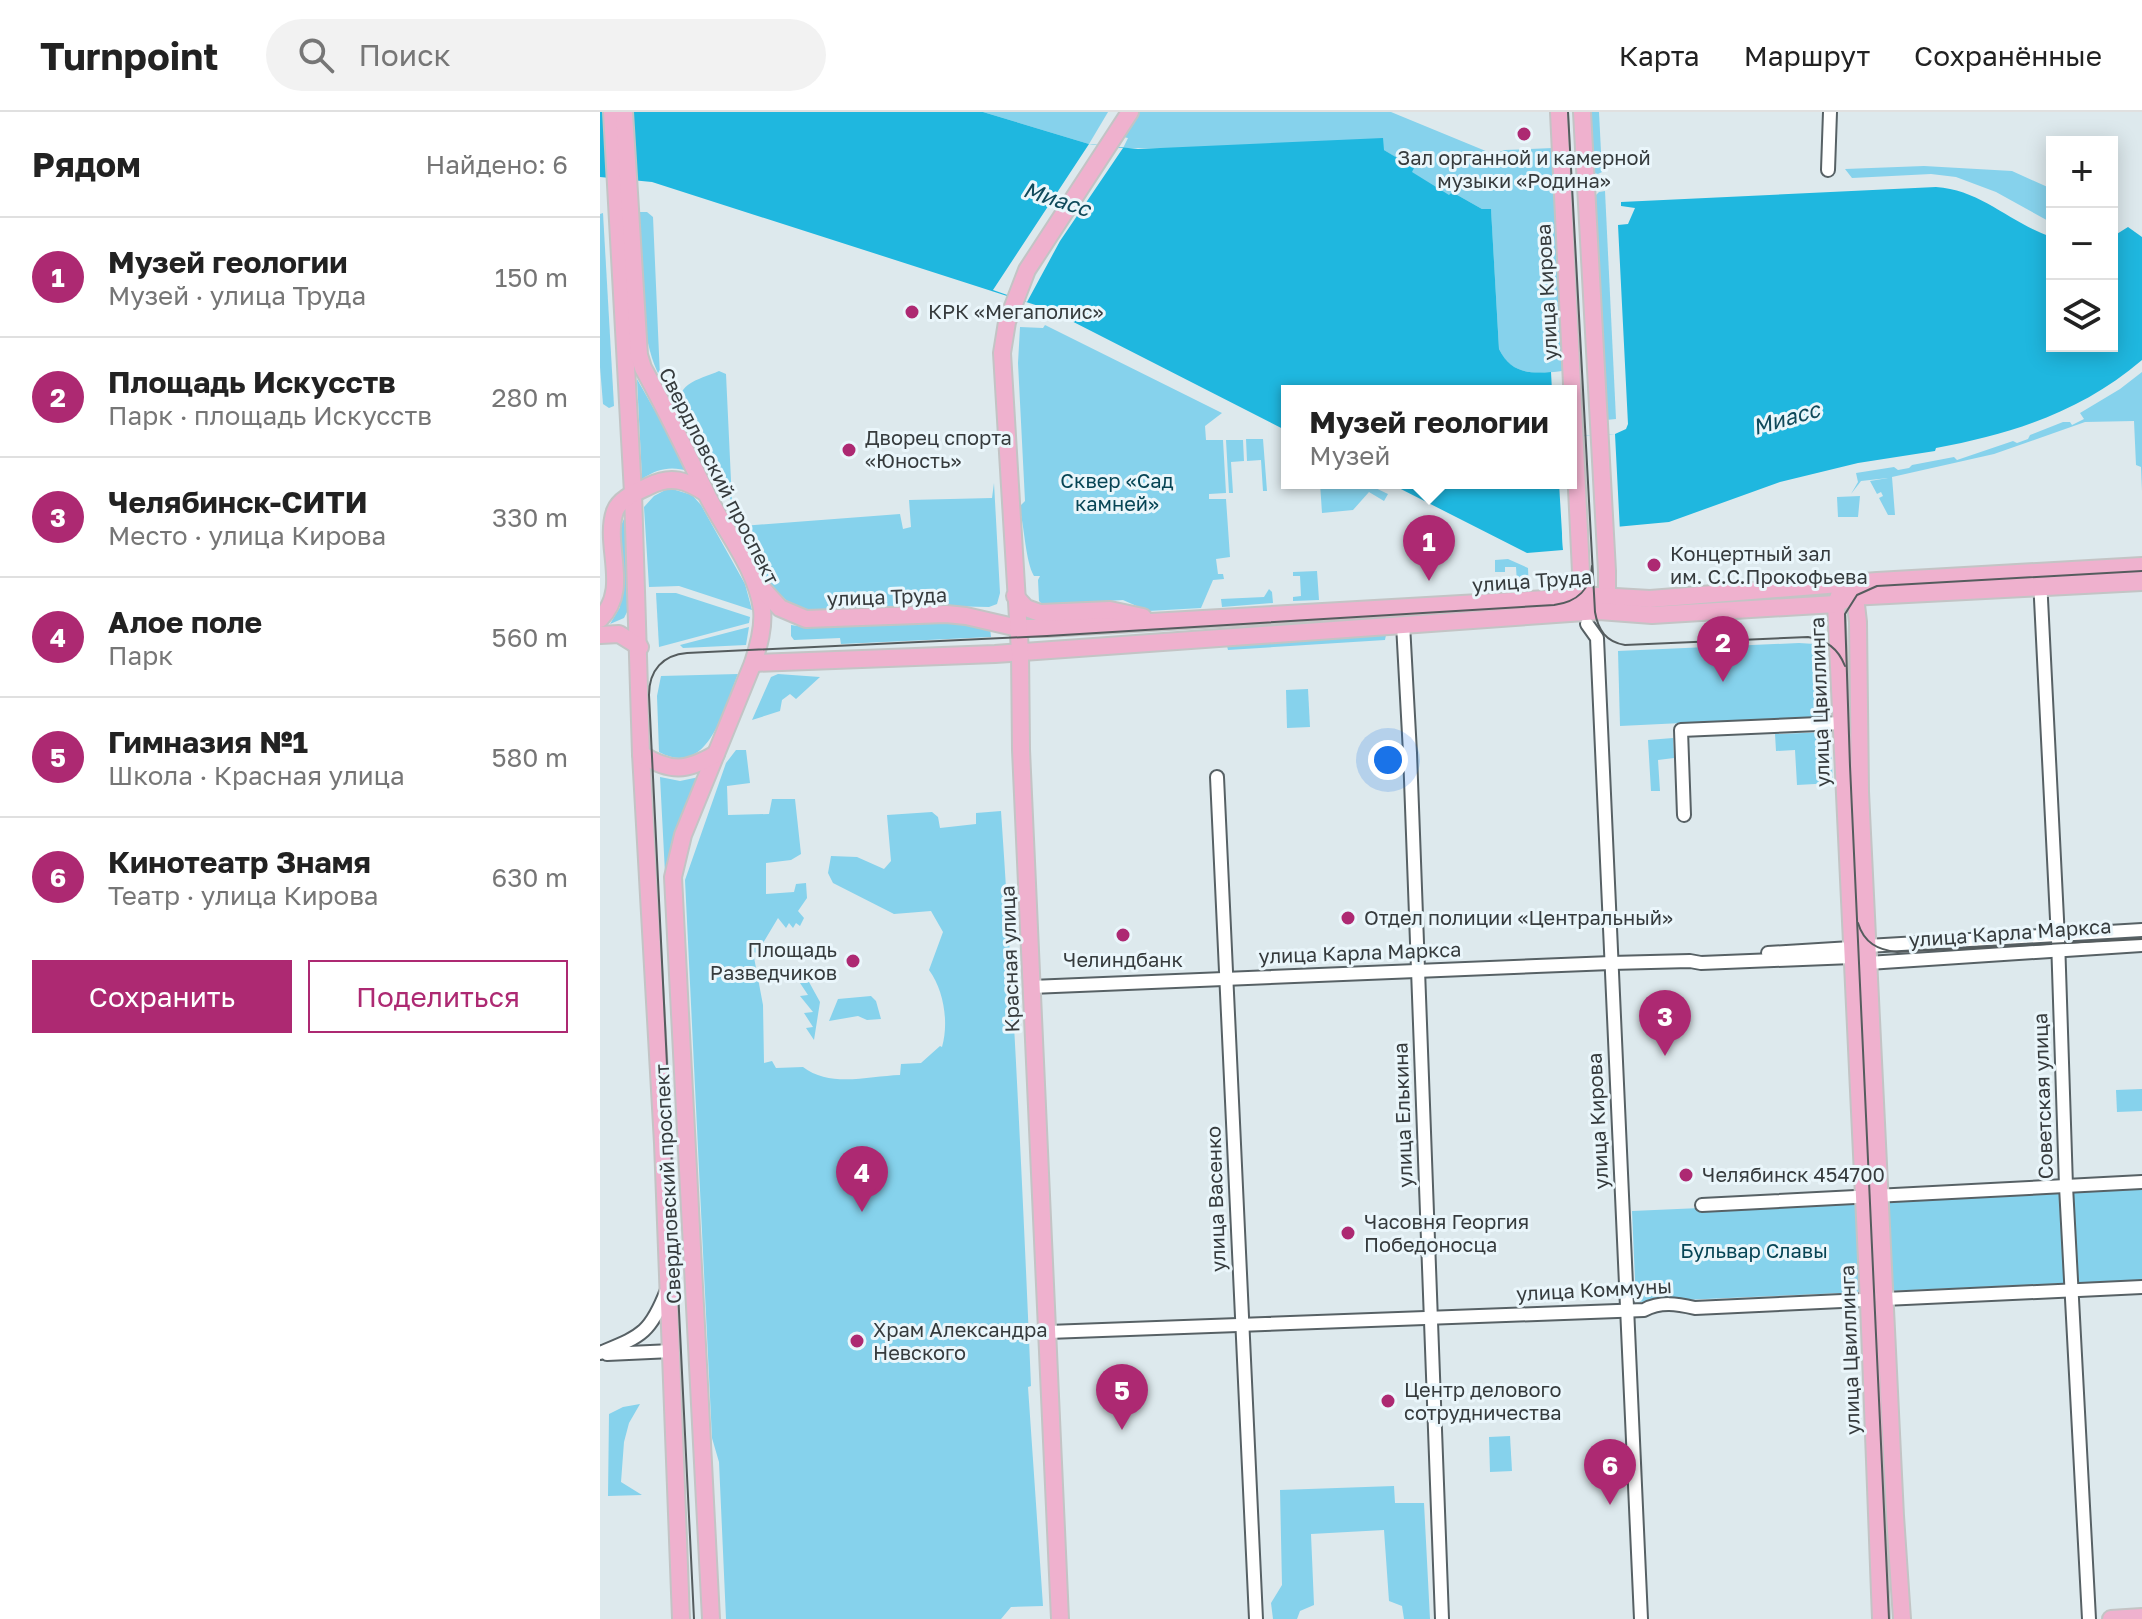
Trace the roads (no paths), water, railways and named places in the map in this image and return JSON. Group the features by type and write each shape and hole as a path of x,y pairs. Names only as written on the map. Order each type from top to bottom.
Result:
{"main road":[{"name":"Свердловский проспект","path":"612,112 639,355 706,493 752,576 760,599 762,623 753,663 679,847 673,877 711,1619"},
{"name":"Свердловский проспект","path":"624,112 623,222 640,647 637,668 658,1029 680,1617"},
{"name":"Красная улица","path":"1061,1617 1031,987 1020,652 1002,362 1005,333 1015,299 1038,252 1130,112"},
{"name":"улица Кирова","path":"1559,112 1572,385"},
{"path":"1582,112 1607,596"},
{"path":"602,617 615,593 615,510 633,493 663,479 688,482 706,493"},
{"name":"улица Кирова","path":"1577,489 1584,591 1592,611"},
{"name":"улица Труда","path":"752,576 780,608 806,619 939,614 966,616 1018,628 1386,607 1402,617 1592,611 1652,615 2040,579 2142,566"},
{"name":"улица Труда","path":"2040,579 2142,582"},
{"name":"улица Труда","path":"1592,611 1607,596 1650,599 1843,595"},
{"name":"улица Цвиллинга","path":"1843,595 1842,723 1860,954 1877,1301 1902,1619"},
{"name":"улица Цвиллинга","path":"1843,595 1856,605 1858,622 1860,954"},
{"path":"966,616 987,618 1001,615 1010,609 1015,596 1026,608 1040,613 1110,610 1157,621"},
{"name":"улица Труда","path":"753,663 1020,652 1388,628 1402,617"},
{"path":"600,635 619,634 640,647"},
{"path":"641,754 661,765 680,768 696,765 716,754"},
{"name":"улица Цвиллинга","path":"1877,1301 1881,1619"},
{"path":"672,1351 697,1350"},
{"path":"2111,1619 2142,1617"}],"street":[{"path":"1828,170 1830,112"},
{"name":"Советская улица","path":"2040,579 2058,934 2066,1186 2089,1619"},
{"name":"улица Кирова","path":"1592,611 1597,638 1641,1619"},
{"name":"улица Елькина","path":"1402,617 1442,1619"},
{"path":"1684,815 1681,730 1842,723"},
{"name":"улица Васенко","path":"1217,777 1256,1619"},
{"name":"улица Карла Маркса","path":"1860,954 2058,934 2142,930"},
{"name":"улица Карла Маркса","path":"1031,987 2142,945"},
{"path":"1702,1205 2142,1182"},
{"path":"600,1353 637,1338 660,1310 668,1287"},
{"name":"улица Коммуны","path":"1048,1332 1627,1311 1674,1303 1695,1308 2142,1287"},
{"path":"600,1353 672,1351"}],"water":[{"name":"Миасс","path":"600,112 983,112 1089,144 1138,149 1383,138 1384,150 1414,168 1412,172 1449,195 1452,192 1482,209 1491,209 1499,349 1509,363 1520,370 1551,372 1552,385 1281,385 1281,428 1048,309 652,182 600,177"},
{"name":"Миасс","path":"1936,187 1968,194 2046,235 2046,352 2118,352 2118,233 2128,227 2142,237 2142,360 2095,394 2018,428 1936,448 1935,451 1858,463 1780,482 1669,522 1562,532 1563,550 1527,553 1401,489 1577,489 1577,436 1615,434 1626,429 1618,225 1628,224 1635,208 1621,206 1621,202"}],"tram line":[{"path":"1568,112 1598,624 1608,638 1625,645 1808,637 1831,646 1845,666"},
{"path":"694,1619 649,695 652,678 659,665 671,657 687,653 1047,636 1554,605 1570,601 1586,588 1592,566"},
{"path":"1889,1619 1845,614 1857,595 1877,586 2142,571"},
{"path":"1858,923 1864,936 1873,944 1897,952 2142,939"}],"place":[{"name":"Зал органной и камерной музыки «Родина»","path":"1524,134"},
{"name":"КРК «Мегаполис»","path":"912,312"},
{"name":"Дворец спорта «Юность»","path":"849,450"},
{"name":"Концертный зал им. С.С.Прокофьева","path":"1654,565"},
{"name":"Музей геологии","path":"1429,581"},
{"name":"Площадь Искусств","path":"1723,682"},
{"name":"Отдел полиции «Центральный»","path":"1348,918"},
{"name":"Челиндбанк","path":"1123,935"},
{"name":"Площадь Разведчиков","path":"853,961"},
{"name":"Челябинск-СИТИ","path":"1665,1056"},
{"name":"Челябинск 454700","path":"1686,1175"},
{"name":"Алое поле","path":"862,1212"},
{"name":"Часовня Георгия Победоносца","path":"1348,1233"},
{"name":"Храм Александра Невского","path":"857,1341"},
{"name":"Центр делового сотрудничества","path":"1388,1401"},
{"name":"Гимназия №1","path":"1122,1430"},
{"name":"Кинотеатр Знамя","path":"1610,1505"}],"park label":[{"name":"Сквер «Сад камней»","path":"1117,492"},
{"name":"Бульвар Славы","path":"1754,1251"}]}
